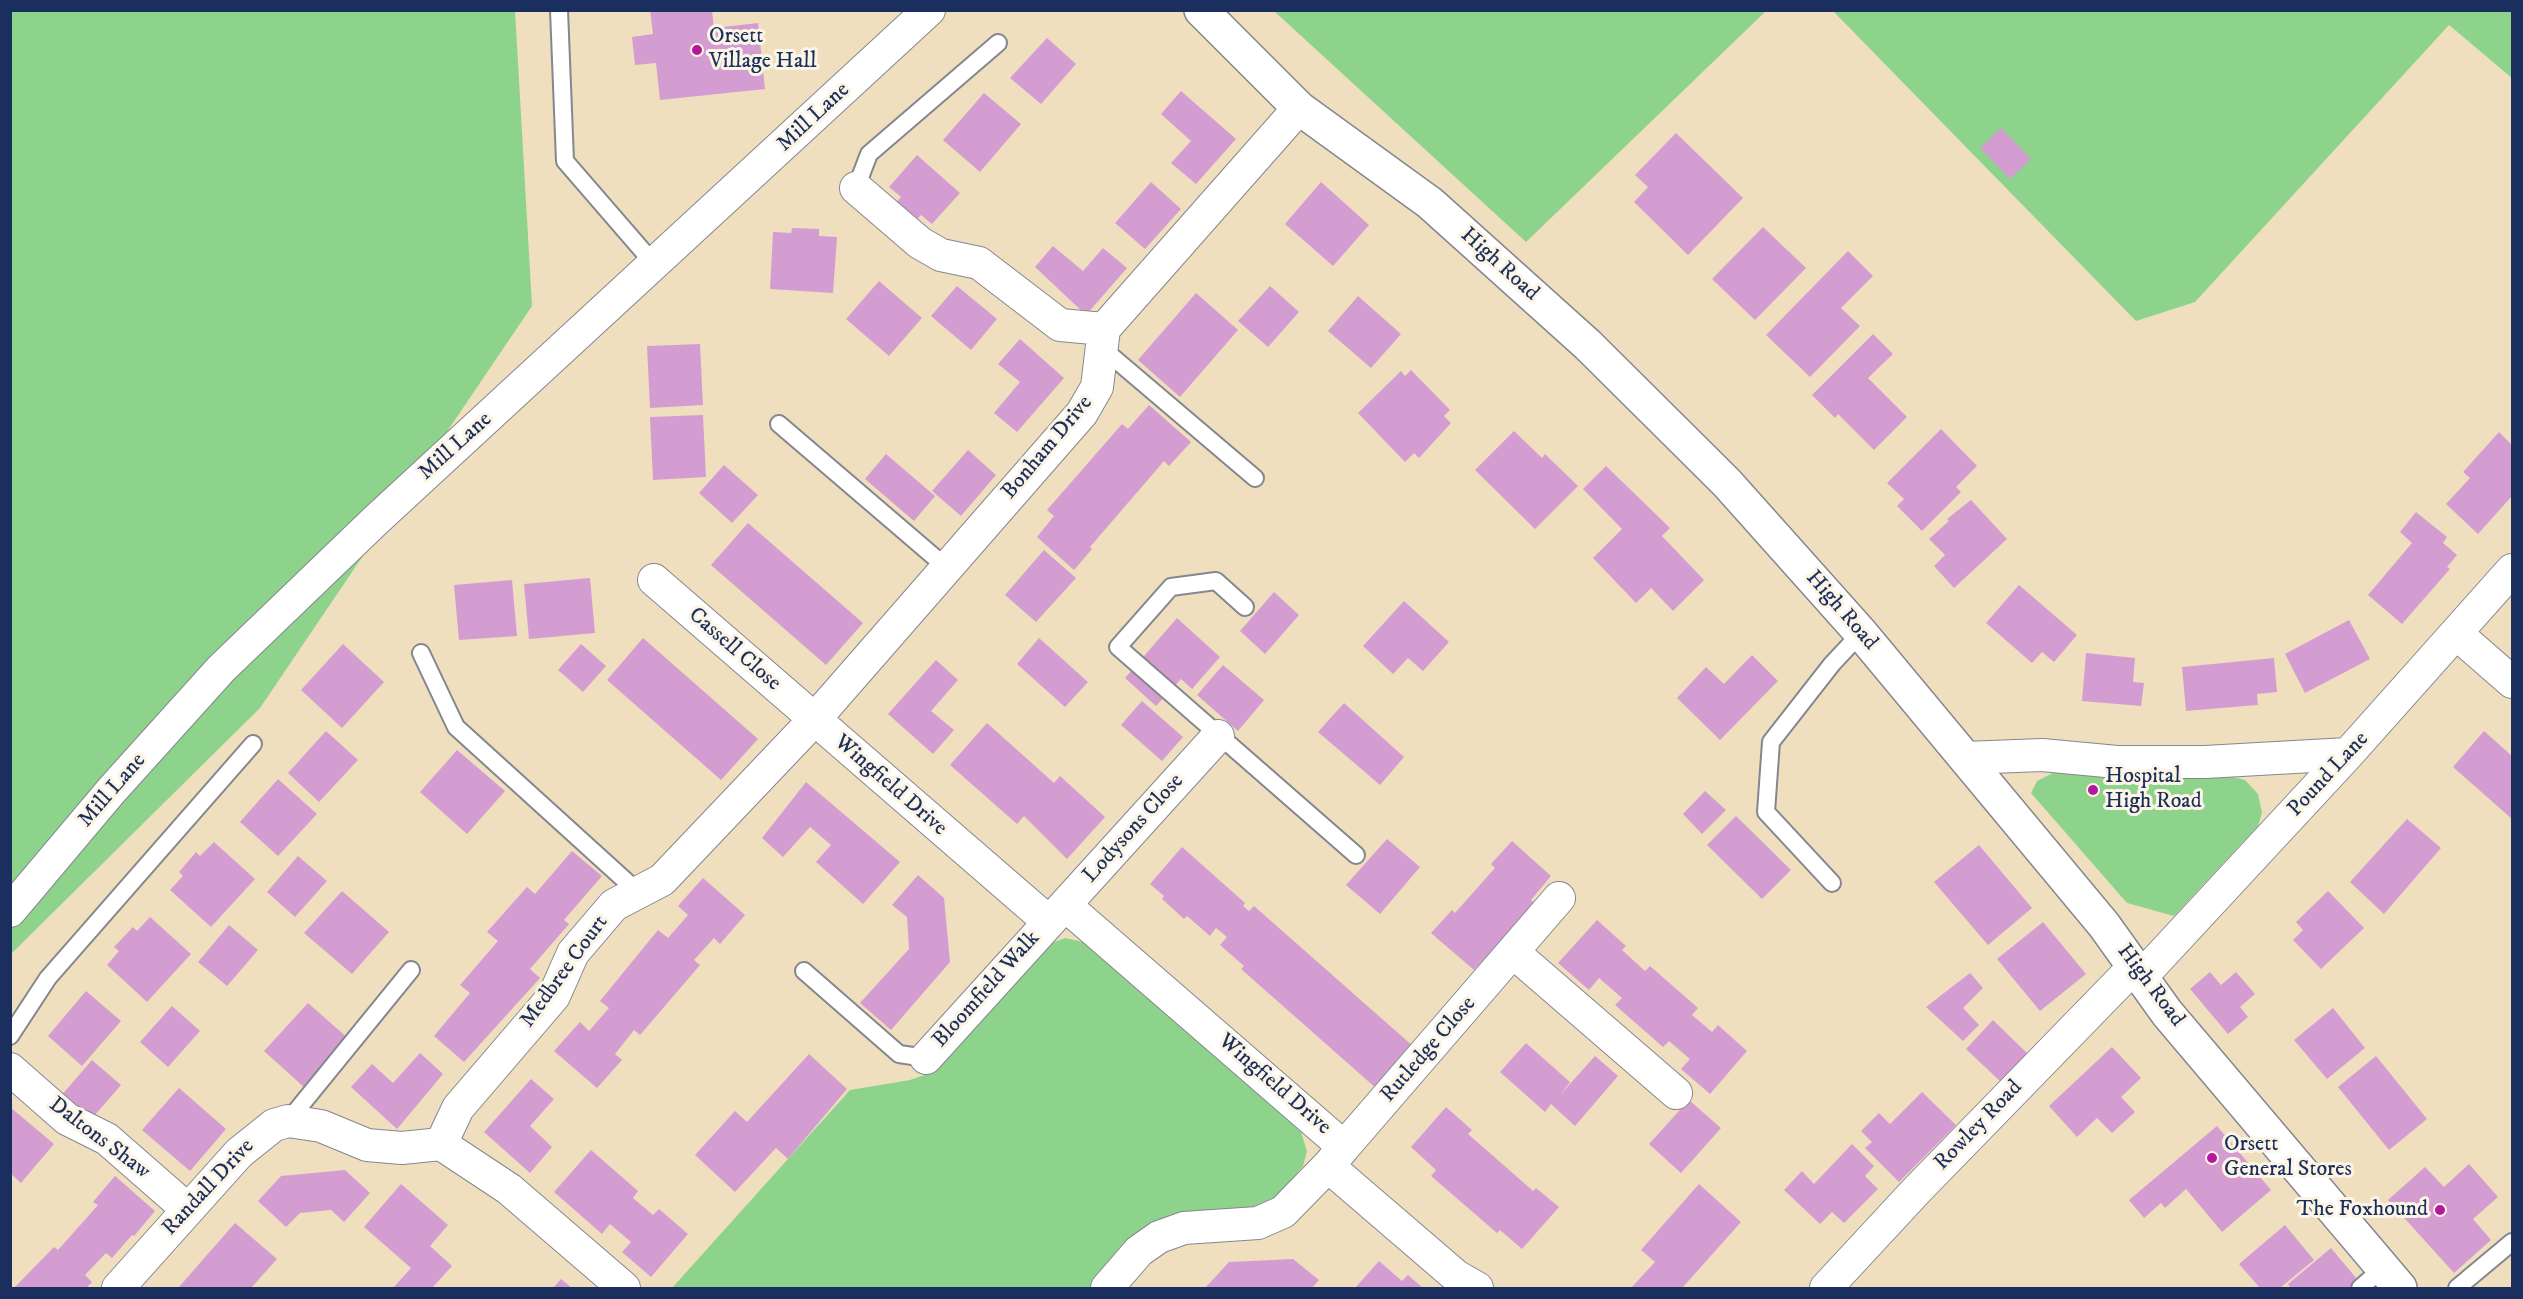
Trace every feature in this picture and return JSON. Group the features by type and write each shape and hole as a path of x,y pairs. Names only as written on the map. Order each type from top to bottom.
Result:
{"main road":[{"name":"High Road","path":"1201,10 1299,108 1430,203 1588,345 1727,483 1861,633 2104,925 2167,1012 2381,1282"}],"street":[{"name":"Mill Lane","path":"10,911 111,791 221,669 375,521 930,10"},
{"path":"856,188 920,243 941,255 979,263 1060,325 1103,339 1299,108"},
{"name":"Bonham Drive","path":"814,720 1082,413 1097,387 1103,339"},
{"name":"Pound Lane","path":"2138,971 2348,754 2512,570"},
{"name":"Cassell Close","path":"654,580 814,720"},
{"path":"2457,634 2512,682"},
{"name":"Medbree Court","path":"441,1144 458,1108 554,996 573,953 614,904 662,880 814,720"},
{"name":"Wingfield Drive","path":"814,720 1057,913 1336,1156 1456,1276 1477,1288"},
{"name":"Lodysons Close","path":"1057,913 1218,736"},
{"path":"1965,758 2042,755 2117,762 2205,762 2348,754"},
{"name":"Rutledge Close","path":"1107,1288 1138,1251 1159,1237 1184,1228 1258,1223 1283,1212 1336,1156 1514,953 1558,898"},
{"name":"Bloomfield Walk","path":"926,1058 1057,913"},
{"path":"1514,953 1676,1093"},
{"name":"Rowley Road","path":"1826,1288 1916,1191 2138,971"},
{"name":"Daltons Shaw","path":"10,1069 68,1119 107,1139 187,1209"},
{"path":"288,1121 321,1126 367,1145 402,1148 441,1144 509,1189 624,1288"},
{"name":"Randall Drive","path":"118,1288 187,1209 259,1134 274,1125 288,1121"}],"lane":[{"path":"559,10 565,160 655,265"},
{"path":"856,188 869,154 998,43"},
{"path":"1103,339 1256,478"},
{"path":"779,424 946,567"},
{"path":"1245,607 1216,581 1171,587 1118,647 1356,855"},
{"path":"1832,883 1766,812 1771,742 1832,664 1861,633"},
{"path":"421,653 456,727 639,893"},
{"path":"10,1036 48,978 253,744"},
{"path":"288,1121 411,970"},
{"path":"804,971 899,1054 926,1058"},
{"path":"2457,1288 2512,1242"}],"green space":[{"path":"11,11 515,11 532,306 260,708 11,954"},
{"path":"1274,11 1766,11 1526,242"},
{"path":"1833,11 2512,11 2512,78 2449,25 2195,302 2136,321"},
{"path":"2053,773 2229,776 2245,780 2258,794 2262,813 2258,826 2174,916 2127,903 2031,793 2037,781"},
{"path":"1065,938 1088,943 1301,1132 1307,1151 1303,1166 1277,1197 1255,1208 1131,1239 1091,1288 672,1288 850,1090 910,1080 936,1071 1041,947"}],"building":[{"name":"Orsett Village Hall","path":"650,10 712,10 714,28 758,23 765,89 660,100 656,63 635,65 632,37 653,34"},
{"path":"1047,38 1076,64 1041,104 1010,78"},
{"path":"1181,91 1236,139 1196,184 1171,163 1191,141 1161,114"},
{"path":"984,93 1021,124 980,172 943,140"},
{"path":"2001,128 2031,159 2010,179 1980,148"},
{"path":"1676,133 1743,198 1688,255 1634,202 1648,187 1635,175"},
{"path":"917,155 960,193 932,224 921,215 914,223 894,205 901,197 889,187"},
{"path":"1151,182 1181,209 1145,249 1115,223"},
{"path":"1321,182 1369,225 1333,266 1285,224"},
{"path":"1763,227 1806,268 1755,320 1712,279"},
{"path":"792,228 819,229 819,236 837,237 833,293 770,289 773,232 791,233"},
{"path":"1053,246 1083,271 1103,248 1127,268 1086,315 1035,267"},
{"path":"1848,251 1873,276 1841,308 1860,326 1810,377 1766,335"},
{"path":"879,281 922,318 889,356 846,319"},
{"path":"957,286 997,319 971,350 931,316"},
{"path":"1270,286 1299,312 1268,347 1238,321"},
{"path":"1196,293 1238,330 1180,397 1138,360"},
{"path":"1358,296 1401,334 1371,368 1328,331"},
{"path":"1873,334 1893,354 1868,378 1907,417 1874,450 1838,414 1835,418 1812,395"},
{"path":"1020,339 1064,378 1017,432 994,413 1020,382 998,364"},
{"path":"700,344 703,405 650,408 647,346"},
{"path":"1411,370 1450,410 1444,416 1451,423 1419,458 1414,453 1405,462 1358,413 1401,371 1405,376"},
{"path":"1149,405 1191,442 1169,466 1164,461 1090,547 1092,549 1074,570 1037,537 1054,516 1047,510 1122,424 1128,429"},
{"path":"703,415 706,477 653,480 650,417"},
{"path":"1941,429 1977,466 1956,487 1961,492 1922,531 1897,506 1904,499 1887,483"},
{"path":"1514,431 1542,458 1545,454 1578,486 1535,529 1475,470"},
{"path":"2499,432 2512,445 2512,496 2478,534 2446,504 2470,478 2463,472"},
{"path":"968,450 996,475 961,516 932,491"},
{"path":"886,454 935,496 914,521 865,479"},
{"path":"724,465 758,495 732,523 699,493"},
{"path":"1606,466 1670,528 1662,536 1704,580 1673,611 1651,588 1636,603 1593,558 1622,529 1583,489"},
{"path":"1971,500 2007,539 1954,588 1934,566 1945,555 1929,539 1949,521 1947,519"},
{"path":"2416,512 2447,537 2443,543 2457,555 2447,567 2450,569 2402,624 2368,595 2412,543 2400,532"},
{"path":"748,523 863,623 826,665 711,565"},
{"path":"1044,550 1076,578 1036,622 1005,595"},
{"path":"590,578 595,633 529,639 524,584"},
{"path":"512,580 517,636 459,640 454,585"},
{"path":"2019,585 2077,635 2054,662 2042,652 2032,663 1986,623"},
{"path":"1274,592 1299,615 1265,654 1240,631"},
{"path":"1404,601 1449,642 1423,671 1408,658 1393,674 1363,646"},
{"path":"1177,618 1220,657 1192,689 1181,679 1156,706 1125,678"},
{"path":"2349,620 2370,659 2305,693 2285,654"},
{"path":"643,638 758,739 721,780 607,680"},
{"path":"1039,638 1088,682 1065,707 1017,664"},
{"path":"343,644 384,682 342,728 301,690"},
{"path":"581,644 606,666 583,692 558,670"},
{"path":"2086,653 2135,658 2133,682 2144,683 2141,706 2082,701"},
{"path":"1752,655 1778,681 1720,740 1677,698 1706,667 1724,684"},
{"path":"2274,658 2277,692 2257,694 2258,705 2186,711 2182,667"},
{"path":"936,660 958,680 931,711 954,730 933,754 888,714"},
{"path":"1223,665 1264,700 1238,731 1197,695"},
{"path":"1142,701 1183,737 1162,761 1121,725"},
{"path":"1344,703 1404,757 1380,785 1318,732"},
{"path":"987,723 1054,783 1060,776 1105,817 1067,859 1024,816 1017,824 950,765"},
{"path":"326,731 358,760 319,802 288,773"},
{"path":"2484,731 2512,756 2512,819 2453,767"},
{"path":"457,750 505,791 467,834 420,792"},
{"path":"278,779 317,814 278,856 240,822"},
{"path":"806,782 900,862 863,904 816,862 831,845 810,827 783,857 762,838"},
{"path":"1705,791 1726,810 1702,834 1683,814"},
{"path":"1736,816 1791,870 1762,899 1707,845"},
{"path":"2407,819 2441,848 2384,914 2350,882"},
{"path":"1387,839 1420,867 1380,914 1346,885"},
{"path":"1512,841 1551,876 1531,900 1537,905 1497,950 1494,948 1474,970 1431,933 1452,910 1455,913 1495,868 1491,864"},
{"path":"214,842 255,879 211,927 170,890 183,876 179,872 196,852 200,856"},
{"path":"1979,845 2032,908 1988,945 1934,882"},
{"path":"1182,847 1245,903 1243,906 1249,911 1254,906 1414,1047 1377,1089 1241,969 1244,966 1220,945 1227,937 1216,928 1210,936 1187,916 1184,919 1162,899 1164,896 1150,884"},
{"path":"572,851 602,876 564,920 569,924 530,969 540,978 464,1062 434,1036 470,993 460,985 498,941 487,932 527,887 535,894"},
{"path":"298,856 327,881 295,917 267,892"},
{"path":"918,875 944,898 950,962 891,1030 860,1003 909,949 907,917 892,905"},
{"path":"703,878 745,915 720,944 714,938 694,960 700,965 640,1035 634,1030 615,1054 622,1060 597,1088 554,1051 580,1022 589,1031 609,1008 600,1001 658,930 668,938 688,915 678,906"},
{"path":"342,891 389,932 352,974 304,933"},
{"path":"2328,891 2364,928 2321,969 2293,940 2303,930 2296,922"},
{"path":"150,917 191,954 147,1002 107,965 119,951 114,947 133,927 137,931"},
{"path":"1597,920 1626,946 1622,950 1645,971 1650,966 1698,1008 1692,1015 1712,1032 1718,1025 1747,1051 1710,1094 1681,1069 1690,1059 1669,1041 1663,1047 1615,1005 1622,998 1599,978 1589,990 1558,963"},
{"path":"2043,922 2086,974 2040,1011 1997,959"},
{"path":"229,925 258,950 227,986 198,962"},
{"path":"2210,972 2221,985 2236,972 2255,994 2240,1007 2248,1017 2228,1034 2190,989"},
{"path":"1970,973 1983,988 1963,1008 1979,1025 1963,1041 1926,1007"},
{"path":"86,991 121,1021 82,1066 48,1036"},
{"path":"308,1003 350,1040 306,1089 264,1051"},
{"path":"172,1006 200,1031 168,1067 140,1042"},
{"path":"2333,1008 2365,1048 2327,1079 2294,1040"},
{"path":"1993,1020 2030,1056 2003,1084 1966,1049"},
{"path":"1526,1043 1570,1082 1560,1095 1595,1056 1618,1076 1575,1126 1551,1104 1545,1112 1500,1072"},
{"path":"2112,1047 2141,1078 2121,1097 2135,1112 2112,1133 2097,1118 2077,1137 2049,1106"},
{"path":"420,1053 443,1074 397,1129 351,1087 372,1064 393,1083"},
{"path":"809,1054 847,1089 788,1159 776,1148 735,1192 695,1155 735,1111 747,1122"},
{"path":"2376,1056 2427,1119 2389,1150 2338,1087"},
{"path":"92,1060 121,1085 89,1122 60,1097"},
{"path":"531,1079 554,1099 530,1126 552,1147 530,1173 484,1132"},
{"path":"179,1088 226,1129 190,1171 142,1130"},
{"path":"1922,1092 1956,1125 1899,1182 1865,1148 1872,1142 1861,1131 1879,1113 1890,1124"},
{"path":"1689,1100 1721,1128 1681,1173 1649,1144"},
{"path":"10,1107 54,1144 21,1183 10,1173"},
{"path":"1446,1107 1472,1130 1468,1134 1533,1191 1536,1188 1559,1207 1522,1249 1500,1230 1497,1233 1431,1176 1436,1170 1411,1147"},
{"name":"Orsett General Stores","path":"2217,1126 2271,1190 2222,1232 2186,1189 2165,1208 2161,1203 2144,1218 2129,1200"},
{"path":"1852,1144 1874,1166 1865,1176 1878,1189 1844,1223 1832,1212 1820,1224 1784,1190 1802,1171 1814,1184"},
{"path":"591,1150 638,1191 633,1198 653,1215 659,1209 688,1234 651,1277 622,1252 631,1242 610,1224 602,1234 554,1192"},
{"name":"The Foxhound","path":"2469,1164 2498,1197 2473,1219 2491,1240 2454,1273 2388,1200 2425,1167 2444,1187"},
{"path":"345,1170 370,1193 344,1222 331,1210 300,1213 286,1227 258,1201 281,1176"},
{"path":"115,1176 155,1211 134,1236 132,1235 112,1258 106,1253 85,1275 92,1282 86,1288 14,1288 54,1247 58,1250 98,1205 93,1202"},
{"path":"401,1184 448,1225 430,1246 452,1266 432,1288 393,1288 411,1268 364,1227"},
{"path":"1699,1184 1741,1222 1683,1287 1685,1288 1631,1288 1655,1262 1641,1250"},
{"path":"235,1223 277,1259 251,1288 178,1288"},
{"path":"2285,1225 2314,1260 2280,1288 2260,1288 2239,1264"},
{"path":"2331,1248 2362,1285 2358,1288 2291,1288 2288,1284"},
{"path":"1293,1259 1319,1280 1312,1288 1206,1287 1229,1262"},
{"path":"1379,1261 1402,1281 1408,1275 1423,1288 1355,1288"},
{"path":"561,1279 572,1288 553,1288"}],"place":[{"name":"Orsett Village Hall","path":"697,50"},
{"name":"Hospital High Road","path":"2093,790"},
{"name":"Orsett General Stores","path":"2212,1158"},
{"name":"The Foxhound","path":"2440,1210"}]}
